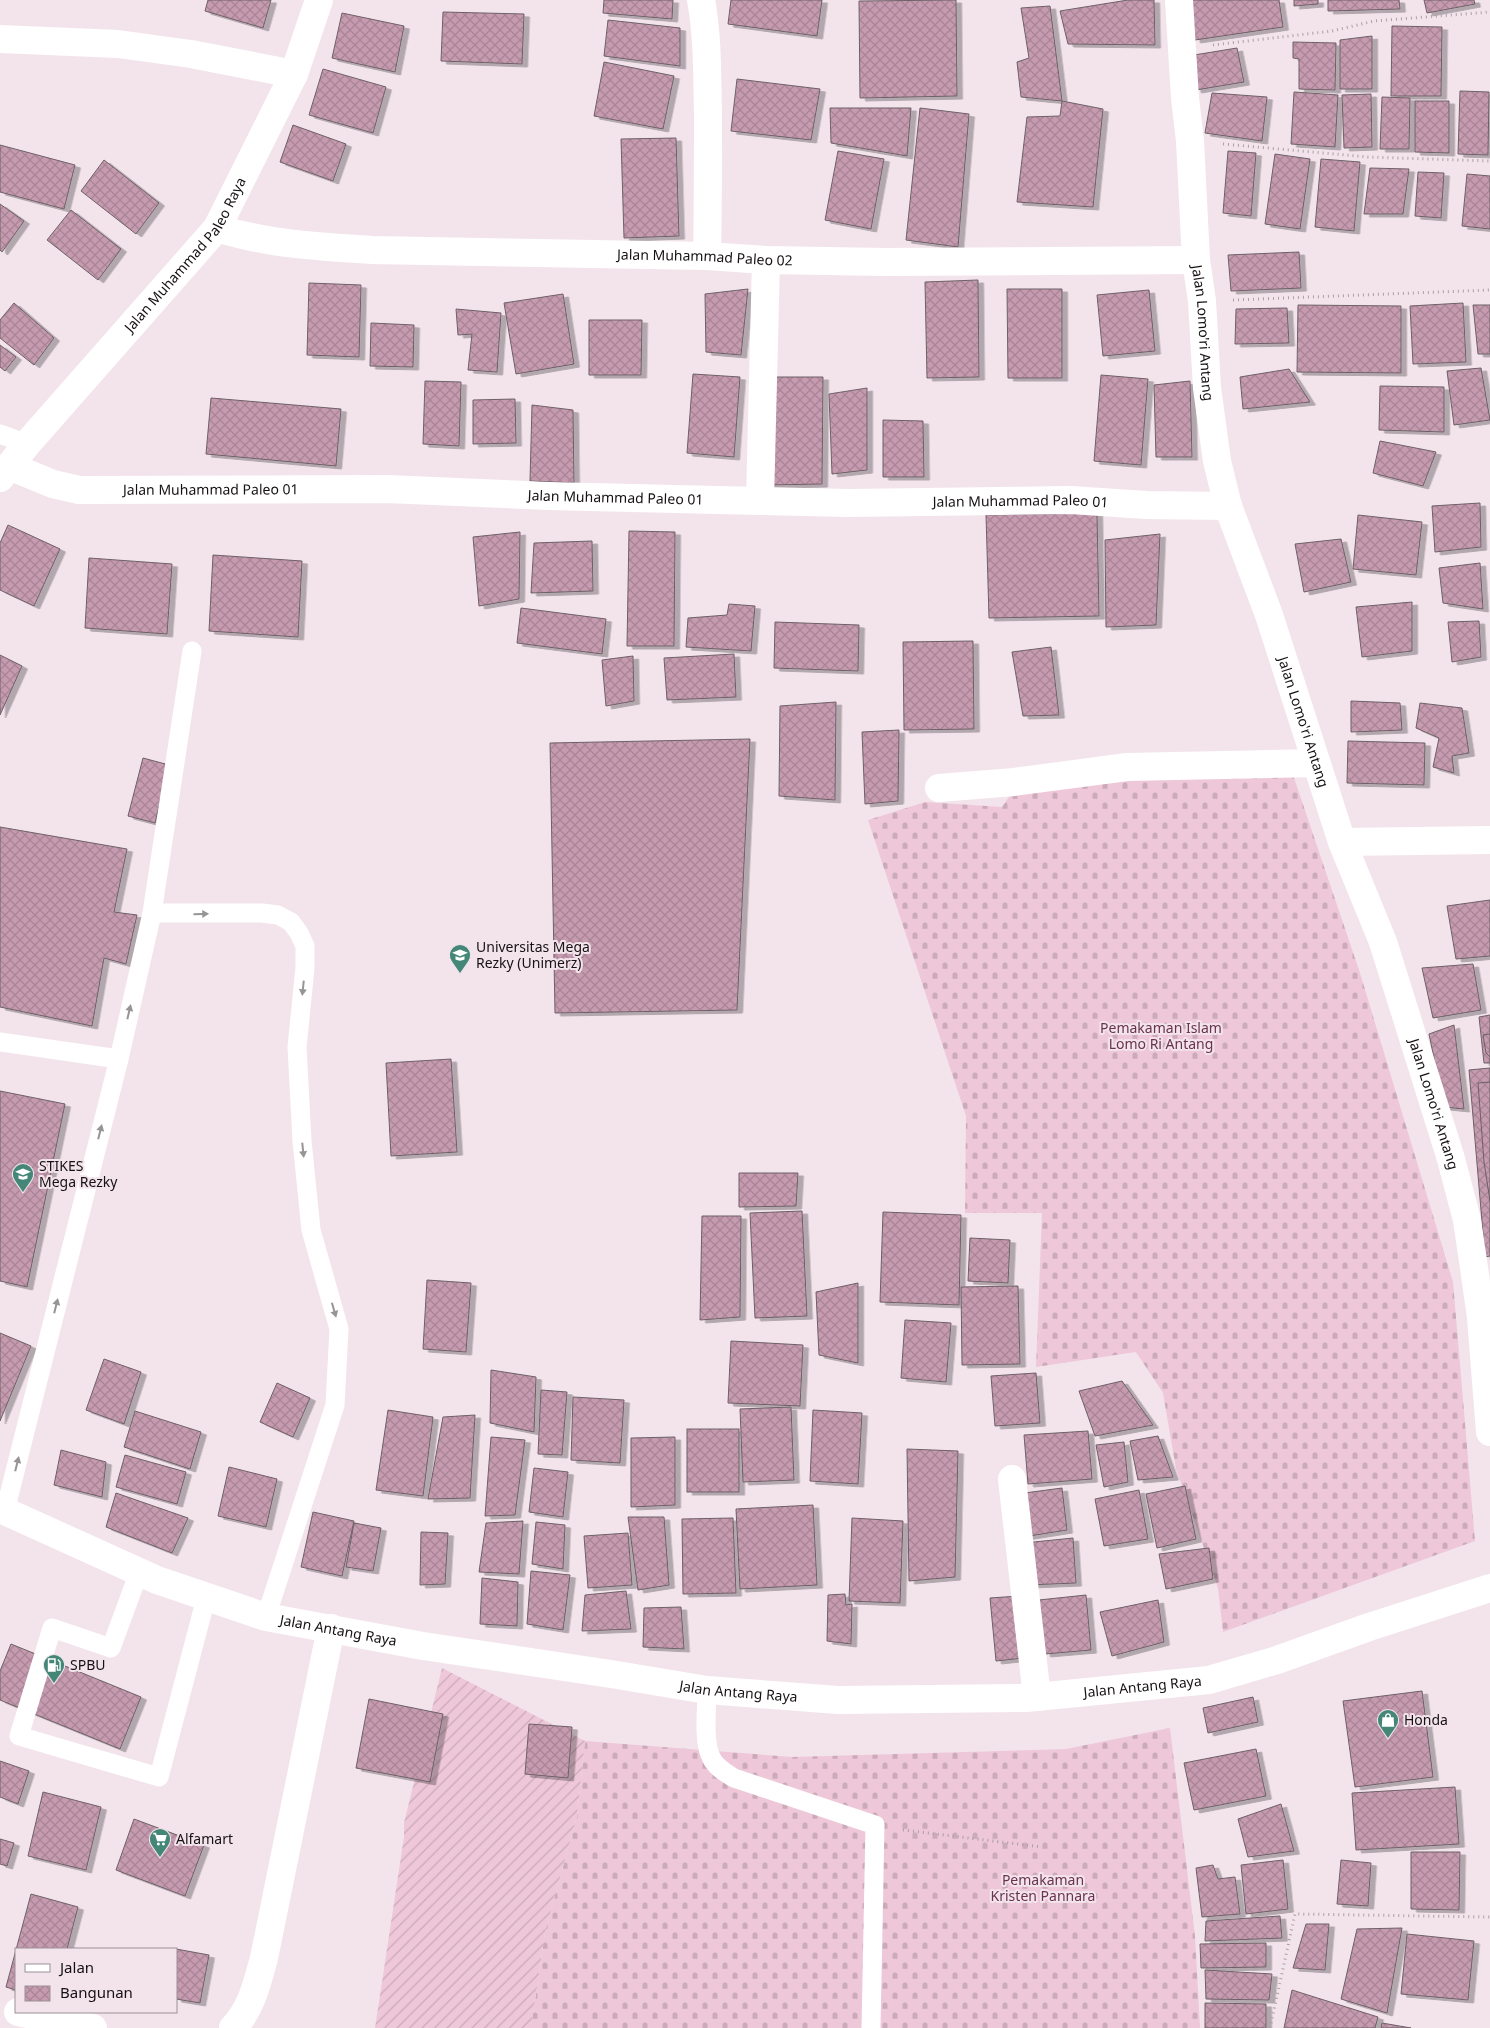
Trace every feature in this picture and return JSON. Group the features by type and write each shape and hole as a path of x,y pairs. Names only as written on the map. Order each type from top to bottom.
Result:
{"street":[{"name":"Jalan Muhammad Paleo Raya","path":"4,472 217,228 294,74 319,0"},
{"path":"701,0 708,65 709,190 707,256"},
{"name":"Jalan Lomo'ri Antang","path":"1179,0 1185,98 1190,141 1196,260 1202,301 1206,388 1217,462 1228,506 1269,615 1342,842 1383,942 1443,1131 1467,1220 1481,1317 1490,1432"},
{"path":"0,40 118,44 191,54 294,74"},
{"name":"Jalan Muhammad Paleo 02","path":"217,228 243,236 336,248 468,253 707,256 766,260 895,262 1196,260"},
{"path":"760,501 766,260"},
{"name":"Jalan Muhammad Paleo 01","path":"4,472 79,490 387,488 548,496 849,503 1071,500 1146,505 1228,506"},
{"path":"939,788 1014,782 1128,767 1316,763"},
{"path":"1342,842 1490,840"},
{"path":"1012,1479 1037,1697"},
{"name":"Jalan Antang Raya","path":"2,1510 139,1572 206,1598 266,1617 423,1646 707,1690 838,1700 1037,1697 1209,1680 1277,1660 1490,1588"},
{"path":"233,2028 243,2017 256,1990 264,1958 331,1628"},
{"path":"0,2007 15,2011"},
{"path":"22,2013 93,2028"}],"lane":[{"path":"0,434 27,444"},
{"path":"2,1510 119,1059 152,913 192,651"},
{"path":"152,913 262,912 278,915 291,922 305,946 305,968 297,1047 302,1141 311,1230 339,1329 335,1405 266,1617"},
{"path":"0,1042 119,1059"},
{"path":"139,1572 110,1648 52,1628 19,1736 159,1777 206,1598"},
{"path":"707,1690 707,1741 711,1758 720,1769 734,1778 875,1824 871,2028"}],"path":[{"path":"1183,49 1332,31 1374,21 1490,12"},
{"path":"1190,141 1368,157 1490,161"},
{"path":"1202,301 1490,290"},
{"path":"875,1824 924,1834 1042,1847"},
{"path":"1270,2028 1295,1914 1490,1917"}],"green space":[{"name":"Pemakaman Islam Lomo Ri Antang","path":"1290,766 1360,973 1453,1282 1475,1541 1223,1632 1218,1588 1176,1469 1163,1393 1136,1352 1036,1367 1042,1213 965,1213 966,1116 868,820 925,802 1002,807 1025,774"},
{"path":"442,1668 585,1741 577,1816 545,1932 531,2028 375,2028 404,1837 404,1823"},
{"name":"Pemakaman Kristen Pannara","path":"1170,1728 1195,1936 1200,2028 531,2028 545,1932 577,1816 585,1741 792,1757 1066,1749"}],"building":[{"path":"208,0 271,0 263,28 205,11"},
{"path":"604,0 673,0 672,19 603,13"},
{"path":"731,0 822,0 817,36 728,24"},
{"path":"956,0 957,96 860,98 859,1"},
{"path":"1128,0 1154,0 1155,45 1068,44 1060,11"},
{"path":"1188,0 1279,0 1283,27 1195,40"},
{"path":"1294,0 1318,0 1318,4 1294,6"},
{"path":"1328,0 1399,0 1400,9 1328,11"},
{"path":"1424,0 1474,0 1475,4 1427,13"},
{"path":"1050,6 1062,101 1021,97 1017,62 1029,58 1021,8"},
{"path":"443,12 524,14 522,64 441,61"},
{"path":"342,13 404,26 395,72 332,58"},
{"path":"608,20 680,28 680,66 604,56"},
{"path":"1392,26 1442,27 1441,96 1391,96"},
{"path":"1372,36 1372,89 1340,89 1340,40"},
{"path":"1293,42 1336,43 1335,90 1299,89 1299,59 1293,58"},
{"path":"1237,48 1244,82 1196,90 1188,56"},
{"path":"604,62 674,76 663,129 594,116"},
{"path":"323,69 386,87 373,133 309,115"},
{"path":"737,79 820,89 811,140 731,131"},
{"path":"1460,91 1489,92 1488,155 1458,154"},
{"path":"1294,92 1338,95 1335,147 1291,144"},
{"path":"1212,93 1267,97 1262,141 1205,133"},
{"path":"1371,94 1372,147 1344,148 1342,95"},
{"path":"1382,97 1410,98 1409,149 1380,149"},
{"path":"1062,101 1103,109 1093,207 1017,202 1027,117 1060,116"},
{"path":"1415,101 1449,101 1449,153 1415,152"},
{"path":"830,108 911,108 907,156 831,143"},
{"path":"920,108 969,114 958,247 906,240"},
{"path":"293,125 346,144 333,181 280,162"},
{"path":"676,138 679,236 624,238 621,139"},
{"path":"0,145 75,165 64,209 0,192"},
{"path":"838,151 884,159 871,229 825,220"},
{"path":"1228,151 1256,153 1251,216 1223,213"},
{"path":"1275,154 1310,159 1300,229 1265,224"},
{"path":"1321,159 1360,162 1354,231 1315,227"},
{"path":"104,160 159,203 136,234 81,191"},
{"path":"1370,168 1409,169 1403,214 1364,214"},
{"path":"1418,172 1444,173 1441,218 1415,216"},
{"path":"1467,174 1490,176 1490,229 1462,226"},
{"path":"0,204 24,221 2,252 0,250"},
{"path":"71,210 121,249 98,280 47,240"},
{"path":"1299,252 1301,288 1231,291 1228,255"},
{"path":"978,280 979,377 927,378 925,282"},
{"path":"309,283 361,285 359,357 307,355"},
{"path":"748,289 741,355 706,352 705,294"},
{"path":"1007,289 1062,289 1062,378 1008,378"},
{"path":"1149,290 1155,351 1103,356 1097,295"},
{"path":"563,294 574,364 516,374 504,303"},
{"path":"14,303 54,338 34,365 0,338 0,320"},
{"path":"1463,303 1466,362 1413,364 1410,306"},
{"path":"1298,305 1401,306 1401,373 1297,372"},
{"path":"1473,305 1490,305 1490,354 1478,354"},
{"path":"1287,308 1289,343 1235,344 1236,309"},
{"path":"456,309 501,313 497,372 468,370 472,334 458,335"},
{"path":"589,320 642,320 641,375 589,375"},
{"path":"371,323 414,325 413,367 370,366"},
{"path":"0,345 16,357 5,371 0,367"},
{"path":"1481,368 1490,420 1454,425 1447,371"},
{"path":"1289,369 1310,402 1243,409 1240,377"},
{"path":"693,374 740,377 734,457 687,453"},
{"path":"1101,375 1148,379 1141,465 1094,461"},
{"path":"769,377 823,377 822,484 766,485"},
{"path":"425,381 461,382 459,446 423,444"},
{"path":"1190,381 1192,457 1156,457 1154,385"},
{"path":"1380,386 1444,387 1444,432 1379,430"},
{"path":"867,388 867,470 832,474 829,394"},
{"path":"211,398 341,409 336,466 206,454"},
{"path":"515,399 516,443 473,444 473,400"},
{"path":"532,405 573,410 574,483 530,481"},
{"path":"883,420 923,421 924,477 883,477"},
{"path":"1380,441 1436,452 1423,486 1373,473"},
{"path":"1480,503 1481,547 1435,552 1432,506"},
{"path":"1097,513 1099,616 989,618 986,515"},
{"path":"1358,515 1422,522 1416,575 1353,569"},
{"path":"8,525 60,549 34,606 0,590 0,543"},
{"path":"629,531 675,532 674,646 627,646"},
{"path":"520,532 519,599 479,606 473,537"},
{"path":"1160,534 1156,625 1106,627 1105,540"},
{"path":"1341,539 1351,582 1304,592 1295,544"},
{"path":"592,541 593,591 531,593 534,543"},
{"path":"213,555 302,561 298,637 209,631"},
{"path":"89,558 172,564 167,634 85,628"},
{"path":"1480,563 1483,609 1443,603 1439,568"},
{"path":"1412,602 1412,651 1362,657 1356,607"},
{"path":"729,604 755,606 751,651 686,647 688,618 727,615"},
{"path":"521,608 606,619 602,654 517,643"},
{"path":"1479,621 1481,657 1452,662 1448,622"},
{"path":"775,622 859,625 858,671 774,668"},
{"path":"973,641 974,729 904,730 903,642"},
{"path":"1051,647 1059,715 1023,716 1012,652"},
{"path":"734,654 736,697 667,700 664,658"},
{"path":"0,655 22,666 0,715"},
{"path":"633,656 634,701 606,706 602,660"},
{"path":"1351,701 1400,703 1402,730 1351,732"},
{"path":"836,702 835,800 779,796 780,706"},
{"path":"1420,703 1462,708 1469,753 1452,756 1454,773 1433,767 1439,738 1416,728"},
{"path":"899,730 898,801 865,804 862,732"},
{"path":"750,739 737,1010 555,1013 550,743"},
{"path":"1348,741 1425,743 1424,785 1347,783"},
{"path":"143,758 169,765 155,823 128,816"},
{"path":"0,827 127,849 114,912 137,915 126,964 104,958 92,1026 0,1007"},
{"path":"1490,900 1490,956 1456,959 1447,906"},
{"path":"1473,964 1481,1010 1433,1018 1422,968"},
{"path":"1490,1015 1490,1063 1484,1063 1479,1017"},
{"path":"1454,1025 1464,1109 1444,1107 1429,1034"},
{"path":"1490,1034 1490,1057 1486,1053 1483,1035"},
{"path":"451,1059 457,1152 391,1156 386,1063"},
{"path":"1490,1068 1490,1256 1485,1257 1469,1070"},
{"path":"1490,1082 1490,1201 1484,1162 1478,1083"},
{"name":"STIKES Mega Rezky","path":"0,1091 65,1104 27,1287 0,1281"},
{"path":"739,1173 798,1173 796,1206 739,1207"},
{"path":"802,1211 807,1316 755,1318 750,1213"},
{"path":"883,1212 961,1215 959,1305 880,1302"},
{"path":"702,1216 741,1216 740,1317 700,1320"},
{"path":"970,1238 1010,1240 1008,1283 968,1281"},
{"path":"427,1280 471,1283 466,1352 423,1349"},
{"path":"858,1283 858,1363 819,1355 816,1292"},
{"path":"1018,1286 1020,1364 962,1365 961,1287"},
{"path":"905,1320 951,1323 946,1382 901,1378"},
{"path":"0,1333 31,1346 0,1421"},
{"path":"731,1341 803,1345 800,1406 728,1403"},
{"path":"104,1359 141,1372 124,1424 86,1410"},
{"path":"491,1370 536,1377 534,1432 490,1423"},
{"path":"1036,1373 1040,1423 995,1426 991,1376"},
{"path":"1122,1381 1153,1425 1095,1436 1079,1391"},
{"path":"277,1383 310,1398 293,1437 260,1422"},
{"path":"541,1390 567,1392 562,1455 538,1454"},
{"path":"573,1397 624,1400 620,1463 571,1460"},
{"path":"791,1407 794,1480 743,1482 740,1409"},
{"path":"388,1410 433,1417 423,1496 376,1490"},
{"path":"813,1410 862,1413 858,1484 810,1481"},
{"path":"135,1411 201,1432 190,1469 124,1447"},
{"path":"475,1415 470,1498 428,1499 443,1417"},
{"path":"687,1429 739,1429 739,1492 687,1492"},
{"path":"1088,1431 1092,1479 1028,1484 1024,1435"},
{"path":"1158,1436 1173,1477 1138,1480 1130,1441"},
{"path":"491,1437 525,1440 515,1515 485,1516"},
{"path":"675,1437 675,1505 631,1507 631,1438"},
{"path":"1124,1442 1128,1482 1104,1487 1096,1445"},
{"path":"907,1449 958,1451 955,1577 909,1581"},
{"path":"61,1450 106,1462 102,1497 54,1485"},
{"path":"125,1455 186,1472 177,1504 116,1487"},
{"path":"229,1467 277,1479 266,1527 218,1516"},
{"path":"534,1468 568,1472 563,1517 529,1512"},
{"path":"1185,1486 1196,1539 1157,1548 1146,1494"},
{"path":"1062,1488 1067,1530 1023,1537 1017,1494"},
{"path":"1139,1490 1148,1539 1104,1546 1095,1499"},
{"path":"116,1493 188,1518 172,1553 106,1527"},
{"path":"813,1505 817,1585 740,1589 736,1509"},
{"path":"313,1512 354,1521 342,1576 301,1567"},
{"path":"628,1517 664,1517 669,1585 638,1590"},
{"path":"733,1518 736,1593 683,1594 682,1519"},
{"path":"852,1518 903,1521 900,1603 849,1601"},
{"path":"523,1521 519,1574 479,1572 486,1523"},
{"path":"536,1522 565,1525 563,1569 532,1564"},
{"path":"354,1523 381,1528 373,1571 346,1567"},
{"path":"421,1532 448,1533 445,1584 420,1585"},
{"path":"628,1533 632,1585 588,1588 584,1536"},
{"path":"1073,1538 1076,1583 1027,1585 1024,1543"},
{"path":"1209,1548 1213,1579 1166,1589 1159,1554"},
{"path":"531,1571 570,1575 563,1630 527,1624"},
{"path":"482,1578 518,1582 517,1626 480,1624"},
{"path":"626,1591 631,1629 582,1631 585,1595"},
{"path":"845,1594 846,1605 852,1604 851,1644 827,1641 828,1595"},
{"path":"1086,1595 1091,1650 1045,1654 1039,1600"},
{"path":"1019,1596 1024,1658 996,1661 990,1598"},
{"path":"1158,1600 1164,1642 1112,1656 1100,1612"},
{"path":"681,1607 684,1649 643,1647 644,1608"},
{"name":"SPBU","path":"11,1644 141,1697 120,1749 0,1700 0,1671"},
{"name":"Honda","path":"1422,1691 1433,1777 1355,1787 1343,1701"},
{"path":"1253,1697 1258,1722 1208,1733 1203,1708"},
{"path":"369,1699 443,1714 430,1782 356,1768"},
{"path":"529,1724 572,1727 568,1778 525,1774"},
{"path":"1256,1749 1266,1796 1194,1810 1184,1763"},
{"path":"0,1761 29,1771 18,1804 0,1797"},
{"path":"1455,1787 1459,1844 1356,1850 1352,1793"},
{"path":"43,1792 101,1807 86,1870 28,1856"},
{"path":"1281,1804 1294,1851 1248,1857 1238,1819"},
{"name":"Alfamart","path":"134,1819 204,1845 185,1896 116,1870"},
{"path":"0,1839 14,1843 7,1866 0,1864"},
{"path":"1411,1852 1460,1852 1459,1910 1411,1909"},
{"path":"1283,1860 1288,1909 1246,1914 1241,1865"},
{"path":"1341,1860 1371,1863 1368,1906 1337,1904"},
{"path":"1213,1865 1218,1879 1235,1877 1240,1914 1202,1917 1196,1868"},
{"path":"31,1894 78,1907 67,1948 16,1948"},
{"path":"1280,1916 1282,1938 1205,1941 1206,1921"},
{"path":"1306,1924 1329,1924 1325,1970 1293,1968"},
{"path":"1402,1928 1387,2013 1341,1999 1357,1929"},
{"path":"1407,1934 1474,1941 1468,2000 1401,1994"},
{"path":"1266,1943 1266,1967 1201,1968 1200,1944"},
{"path":"178,1949 209,1955 200,2003 178,1999"},
{"path":"15,1954 15,1990 6,1987"},
{"path":"1205,1970 1272,1974 1269,2000 1206,1999"},
{"path":"1292,1990 1378,2017 1375,2028 1284,2028"},
{"path":"1205,2003 1266,2004 1266,2028 1205,2028"},
{"path":"1382,2023 1411,2028 1381,2028"}],"place":[{"name":"Universitas Mega Rezky (Unimerz)","path":"460,974"},
{"name":"STIKES Mega Rezky","path":"23,1193"},
{"name":"SPBU","path":"54,1684"},
{"name":"Honda","path":"1388,1739"},
{"name":"Alfamart","path":"160,1858"}]}
